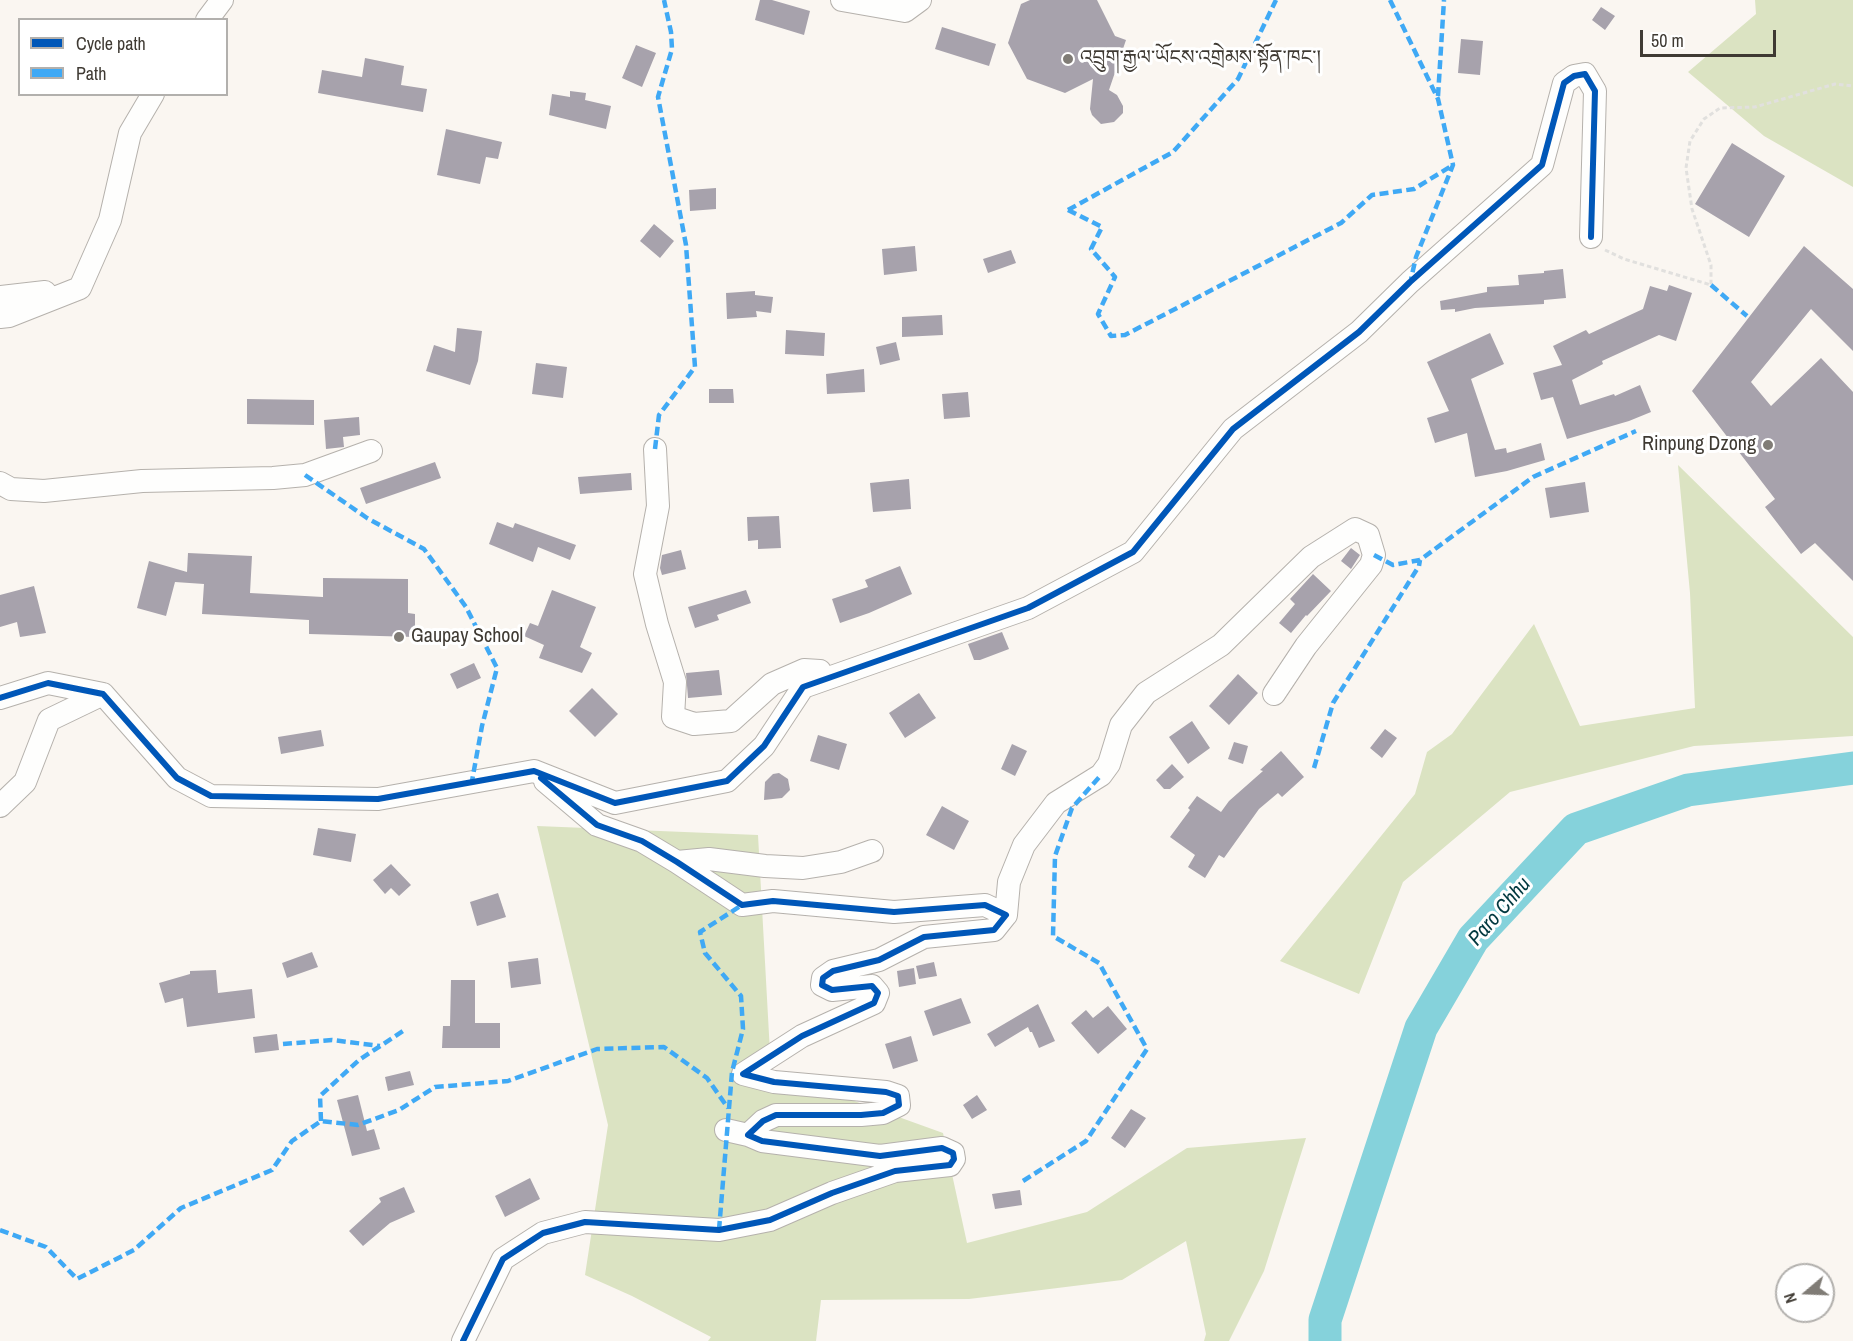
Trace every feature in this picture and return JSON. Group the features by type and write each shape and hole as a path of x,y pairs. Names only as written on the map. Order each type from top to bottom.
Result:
{"street":[{"path":"208,18 222,0"},
{"path":"842,0 905,10 920,0"},
{"path":"0,698 48,683 104,694 177,777 211,796 378,799 534,771 615,802 727,781 764,746 803,687 1028,608 1133,552 1233,429 1359,332 1410,282 1542,165 1564,83 1574,76 1585,74 1594,91 1592,237"},
{"path":"0,317 9,316 80,288 110,220 130,133 152,96"},
{"path":"0,297 80,288"},
{"path":"655,449 658,506 645,574 657,624 675,682 674,717 694,724 731,721 772,684 804,670 829,672 856,669"},
{"path":"0,483 11,489 44,491 142,481 273,478 305,475 371,451"},
{"path":"463,1341 503,1259 543,1233 585,1222 719,1230 770,1220 832,1193 895,1171 950,1165 954,1159 953,1153 942,1148 880,1156 762,1142 737,1132 776,1115 861,1115 883,1113 899,1105 898,1096 886,1092 774,1082 738,1073 802,1035 874,1003 878,993 872,986 832,990 822,985 823,978 833,971 879,960 924,937 994,930 1006,915 1008,882 1024,845 1056,803 1101,775 1109,764 1121,725 1146,693 1221,645 1311,557 1355,529 1368,535 1374,555 1371,565 1306,646 1274,694"},
{"path":"0,806 25,782 49,720 104,694"},
{"path":"534,771 597,825 642,842 742,904 773,901 894,912 985,905 1006,915"},
{"path":"677,862 709,859 803,868 841,862 872,850"}],"path":[{"path":"1592,237 1606,251 1624,259 1711,285 1711,265 1692,209 1686,168 1690,141 1704,118 1720,108 1755,106 1835,84 1853,86"}],"green space":[{"path":"1755,0 1853,0 1853,187 1764,136 1688,72 1756,14"},
{"path":"1678,465 1853,637 1853,736 1694,746 1510,792 1403,882 1359,994 1280,961 1415,794 1427,752 1452,734 1534,624 1580,726 1695,708 1690,593"},
{"path":"537,826 758,835 771,1071 943,1133 967,1243 1087,1212 1187,1148 1306,1138 1264,1271 1229,1341 1204,1341 1206,1334 1186,1241 1122,1280 969,1299 821,1300 816,1341 708,1341 711,1337 632,1296 585,1275 608,1125"}],"building":[{"path":"760,0 772,0 810,11 804,35 755,20"},
{"name":"འབྲུག་རྒྱལ་ཡོངས་འགྲེམས་སྟོན་ཁང་།","path":"1030,0 1097,0 1115,36 1126,40 1109,90 1117,95 1123,106 1123,113 1114,122 1101,124 1092,115 1090,109 1093,79 1065,93 1027,79 1008,43 1021,4"},
{"path":"1601,7 1615,16 1605,30 1592,20"},
{"path":"942,27 996,44 989,66 935,49"},
{"path":"1461,39 1483,41 1480,75 1458,73"},
{"path":"636,45 656,53 642,87 622,78"},
{"path":"365,58 404,66 401,85 427,89 423,112 318,93 322,70 362,77"},
{"path":"570,91 586,93 585,100 611,106 606,129 549,115 552,94 570,97"},
{"path":"446,129 502,142 498,159 486,157 480,184 437,175"},
{"path":"1732,143 1785,176 1749,237 1695,204"},
{"path":"716,188 716,209 690,211 689,190"},
{"path":"654,224 674,241 660,258 640,241"},
{"path":"915,246 917,271 884,275 882,249"},
{"name":"Rinpung Dzong","path":"1804,246 1853,289 1853,351 1811,309 1751,382 1771,406 1821,358 1853,392 1853,581 1815,543 1801,554 1765,507 1775,499 1692,391"},
{"path":"1011,250 1016,263 988,273 983,259"},
{"path":"1563,269 1566,298 1544,300 1544,304 1475,308 1455,312 1455,309 1441,310 1440,301 1487,292 1487,287 1519,285 1518,275"},
{"path":"1669,285 1692,293 1676,341 1659,335 1602,361 1603,364 1572,380 1580,405 1614,394 1615,396 1640,385 1651,412 1629,421 1567,439 1553,397 1541,400 1533,373 1562,365 1553,346 1586,330 1589,334 1643,309 1650,286 1667,291"},
{"path":"755,291 755,295 773,297 771,313 756,311 757,317 727,319 726,293"},
{"path":"942,315 943,335 902,337 902,317"},
{"path":"457,328 482,331 478,361 470,385 426,371 434,345 455,352"},
{"path":"786,330 825,333 824,356 785,354"},
{"path":"1490,333 1504,364 1471,379 1495,450 1506,448 1507,453 1541,443 1545,460 1475,477 1467,433 1435,443 1427,418 1449,411 1427,362"},
{"path":"896,342 900,360 880,365 876,347"},
{"path":"536,363 567,367 563,398 532,394"},
{"path":"864,369 865,392 827,394 826,374"},
{"path":"709,389 733,389 734,403 709,403"},
{"path":"968,392 970,417 944,419 942,394"},
{"path":"247,399 314,400 314,425 247,424"},
{"path":"359,417 360,435 343,437 344,447 326,449 324,420"},
{"path":"435,462 441,478 366,504 360,488"},
{"path":"631,473 632,490 580,494 578,477"},
{"path":"909,479 911,509 873,512 870,483"},
{"path":"1585,482 1589,512 1550,518 1545,488"},
{"path":"779,516 781,548 758,549 758,540 748,541 747,517"},
{"path":"497,522 513,528 515,523 576,545 570,560 538,547 533,562 489,544"},
{"path":"1351,548 1360,555 1351,569 1341,561"},
{"path":"681,550 686,569 662,575 660,568 662,555"},
{"path":"188,553 252,556 250,593 323,597 323,578 408,579 408,613 415,614 415,637 309,634 309,620 202,614 204,584 175,582 166,616 137,608 149,561 187,572"},
{"path":"900,566 912,594 840,623 832,599 868,587 865,580"},
{"path":"1313,574 1331,591 1291,633 1279,623 1295,604 1290,599"},
{"path":"34,586 46,633 20,637 17,622 0,627 0,595"},
{"path":"552,590 596,607 580,647 592,653 582,673 539,658 544,645 524,636 530,623 538,626"},
{"path":"746,590 751,603 717,615 719,620 695,628 688,607"},
{"path":"1002,632 1009,649 974,660 968,644"},
{"path":"474,663 481,678 457,689 450,674"},
{"path":"719,670 722,695 688,698 686,673"},
{"path":"1238,674 1258,693 1229,725 1209,706"},
{"path":"592,688 618,714 595,737 569,711"},
{"path":"919,693 936,718 905,738 889,713"},
{"path":"1192,721 1210,748 1188,764 1169,737"},
{"path":"1385,729 1397,738 1382,758 1370,748"},
{"path":"321,730 324,746 281,754 278,737"},
{"path":"818,735 847,744 839,770 810,761"},
{"path":"1234,742 1248,746 1243,764 1228,759"},
{"path":"1012,744 1027,751 1015,776 1001,769"},
{"path":"1281,751 1304,777 1282,797 1278,793 1259,809 1224,858 1219,855 1205,878 1188,867 1195,855 1170,837 1190,810 1188,808 1197,796 1221,812 1229,801 1263,771 1260,770"},
{"path":"1172,764 1184,777 1170,789 1164,789 1156,780"},
{"path":"779,773 788,779 790,790 782,798 764,800 765,782 773,774"},
{"path":"942,806 969,821 954,850 926,835"},
{"path":"318,828 356,834 351,862 313,855"},
{"path":"391,864 411,885 399,896 391,888 385,894 373,880"},
{"path":"498,893 506,917 477,926 470,902"},
{"path":"312,952 318,967 287,978 282,963"},
{"path":"538,958 541,984 511,988 508,962"},
{"path":"934,962 937,976 919,979 916,966"},
{"path":"914,968 916,984 899,987 897,971"},
{"path":"216,970 218,993 252,989 255,1018 187,1027 183,998 165,1003 159,983 190,974 190,971"},
{"path":"451,980 475,980 475,1023 500,1023 500,1048 442,1048 443,1026 450,1026"},
{"path":"961,998 971,1023 933,1036 924,1011"},
{"path":"1038,1004 1055,1041 1039,1048 1028,1027 995,1047 987,1034"},
{"path":"1108,1006 1127,1029 1098,1054 1071,1023 1086,1010 1093,1018"},
{"path":"277,1034 279,1050 255,1053 253,1037"},
{"path":"911,1036 918,1061 893,1069 885,1044"},
{"path":"410,1071 414,1085 388,1091 385,1077"},
{"path":"358,1095 367,1131 374,1129 380,1149 352,1156 337,1100"},
{"path":"977,1095 987,1110 972,1119 963,1105"},
{"path":"1131,1109 1146,1118 1125,1148 1111,1138"},
{"path":"530,1178 540,1199 505,1217 495,1196"},
{"path":"404,1187 415,1212 390,1223 363,1246 349,1231 381,1202 379,1198"},
{"path":"1020,1190 1022,1205 995,1209 992,1194"}],"waterway":[{"name":"Paro Chhu","path":"1325,1341 1325,1320 1421,1028 1473,939 1576,829 1688,790 1853,768"}],"marked path":[{"path":"655,449 659,415 695,367 686,245 658,97 672,49 664,0"},
{"path":"1068,210 1173,152 1238,79 1276,0"},
{"path":"1390,0 1438,99 1453,165 1416,257 1411,279"},
{"path":"1438,96 1444,0"},
{"path":"1068,210 1102,227 1091,249 1115,277 1098,314 1111,336 1125,335 1341,223 1372,195 1414,189 1453,165"},
{"path":"1711,285 1747,316"},
{"path":"1374,555 1393,565 1420,560 1533,477 1636,431"},
{"path":"305,475 367,518 424,549 466,607 497,668 482,726 472,781"},
{"path":"1314,768 1333,703 1419,566 1420,560"},
{"path":"1023,1181 1086,1141 1147,1049 1099,963 1053,936 1055,856 1072,808 1101,775"},
{"path":"719,1230 732,1072 743,1029 741,996 705,953 700,932 742,905"},
{"path":"321,1121 320,1096 359,1060 403,1031"},
{"path":"283,1044 332,1040 380,1046"},
{"path":"0,1230 46,1247 77,1279 134,1250 181,1208 272,1170 292,1141 321,1121 358,1125 399,1110 435,1087 508,1081 597,1049 664,1047 707,1078 728,1108"}],"cycle path":[{"path":"0,698 48,683 103,694 177,778 211,796 378,799 534,771 615,803 727,781 764,746 803,687 1028,608 1133,552 1233,429 1359,332 1410,282 1542,165 1564,83 1574,76 1585,74 1595,91 1591,237"},
{"path":"463,1341 503,1259 543,1233 585,1222 719,1230 770,1220 832,1193 895,1171 950,1165 954,1159 953,1153 942,1148 880,1156 762,1141 748,1135 763,1121 776,1115 861,1115 883,1113 899,1105 898,1096 886,1092 774,1082 743,1074 802,1036 874,1003 878,993 872,986 832,990 822,985 823,978 833,971 879,960 924,937 994,930 1006,915 985,905 894,912 773,901 742,905 642,841 597,825 541,778"}],"place":[{"name":"འབྲུག་རྒྱལ་ཡོངས་འགྲེམས་སྟོན་ཁང་།","path":"1068,59"},
{"name":"Rinpung Dzong","path":"1768,445"},
{"name":"Gaupay School","path":"399,637"}]}
